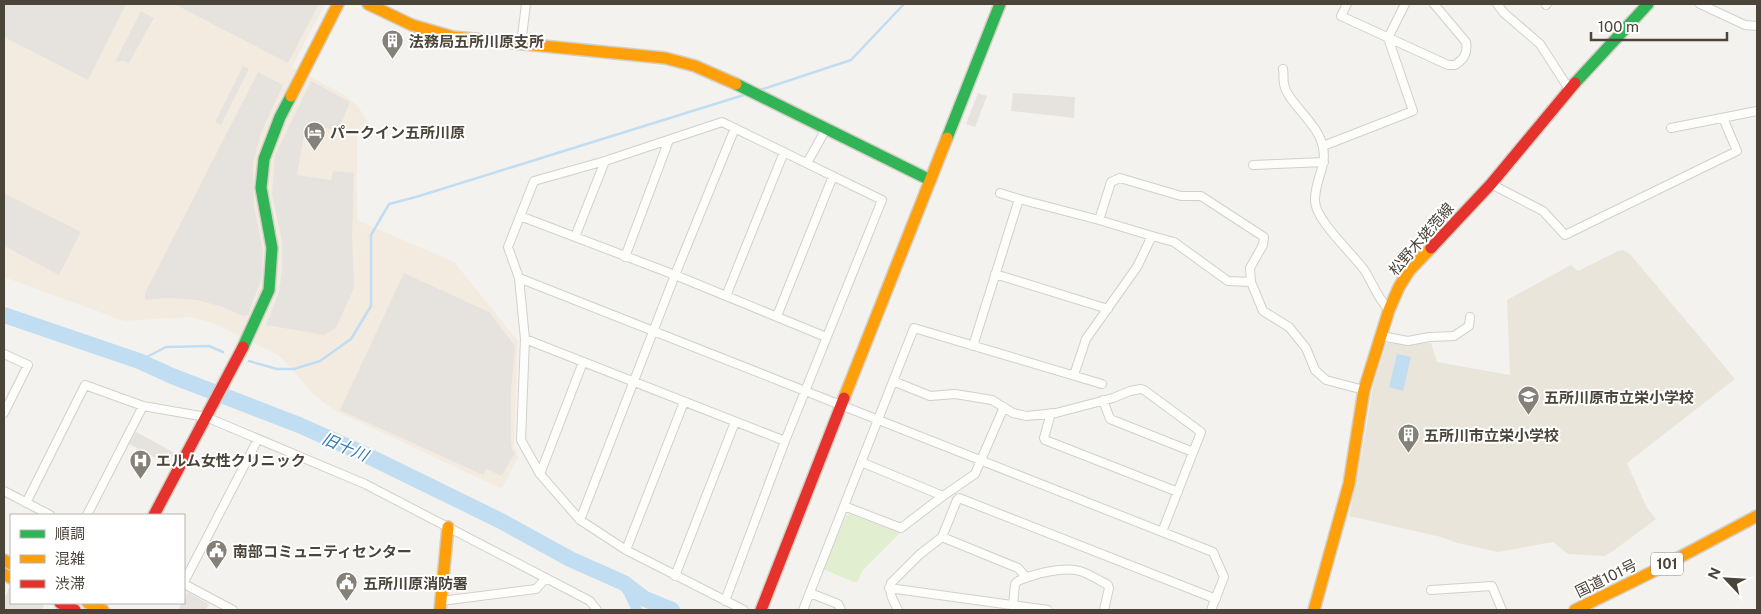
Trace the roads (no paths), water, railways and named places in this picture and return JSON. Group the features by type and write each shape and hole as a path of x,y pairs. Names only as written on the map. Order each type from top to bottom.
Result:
{"main road":[{"path":"155,514 246,341 269,290 272,248 261,188 264,158 280,117 338,4"},
{"path":"368,4 412,25 453,37 665,58 695,66 733,82 930,180"},
{"path":"761,610 1000,4"},
{"name":"松野木姥萢線","path":"1314,610 1349,484 1364,390 1398,287 1409,271 1491,184 1569,89 1645,4"},
{"name":"国道101号","path":"1575,610 1652,572 1757,516"},
{"path":"441,606 448,527"},
{"path":"62,604 75,610"},
{"path":"90,604 104,610"}],"street":[{"path":"522,44 526,4"},
{"path":"1348,4 1342,16 1448,65 1455,65 1465,56 1466,42 1434,4"},
{"path":"1324,146 1413,111 1388,38 1405,4"},
{"path":"1497,4 1504,13 1540,44 1569,89"},
{"path":"1700,4 1745,25 1757,26"},
{"path":"1283,69 1284,86 1320,136 1324,146 1324,162 1314,202 1324,222 1364,271 1382,303 1389,310"},
{"path":"1671,128 1757,111"},
{"path":"1491,184 1543,211 1565,234 1737,151 1723,118"},
{"path":"724,601 785,441 882,200 722,122 605,161 534,181 508,247 519,278 525,339 521,440 540,474 580,520 626,550 724,601 744,610"},
{"path":"580,520 675,275 735,128"},
{"path":"808,163 826,129"},
{"path":"625,257 669,140"},
{"path":"726,296 784,152"},
{"path":"575,237 605,161"},
{"path":"1253,165 1324,162"},
{"path":"777,316 833,176"},
{"path":"1099,220 1111,182 1120,178 1181,196 1201,196 1264,237 1263,245 1250,268 1251,282 1263,312 1289,326 1306,348 1315,370 1326,380 1364,390"},
{"path":"1000,192 1174,242 1228,281 1251,282"},
{"path":"973,346 1019,199"},
{"path":"520,216 675,275 826,337"},
{"path":"1074,375 1086,339 1137,267 1152,236"},
{"path":"995,274 1108,309"},
{"path":"519,278 1215,553 1224,577 1211,610"},
{"path":"1381,336 1408,341 1429,337 1454,336 1469,326 1470,317"},
{"path":"803,610 914,328 1102,384"},
{"path":"525,339 785,441"},
{"path":"4,354 28,364 4,413"},
{"path":"540,474 583,362"},
{"path":"893,381 930,396 965,394 992,400 1013,413 1026,416 1051,413 1130,391 1144,390 1201,432 1162,532"},
{"path":"26,503 85,385 143,406 208,414 258,439 365,484 590,601 597,610"},
{"path":"1103,400 1110,419 1193,452"},
{"path":"626,550 684,402"},
{"path":"88,514 143,406"},
{"path":"844,506 901,528 975,474 1004,407"},
{"path":"1051,413 1045,440 1178,492"},
{"path":"675,576 735,422"},
{"path":"185,581 258,439"},
{"path":"861,462 943,496"},
{"path":"4,491 48,514"},
{"path":"898,610 890,588 894,579 918,554 942,538 959,498 1216,599"},
{"path":"942,538 1018,568 1026,577"},
{"path":"1013,606 1015,584 1026,577 1069,569 1080,571 1108,585 1104,610"},
{"path":"441,606 536,589 546,578"},
{"path":"185,584 233,610"},
{"path":"1431,590 1492,586 1502,610"},
{"path":"890,588 1048,610"},
{"path":"810,593 838,604 841,610"}],"water":[{"path":"1397,354 1411,357 1403,391 1389,387"}],"waterway":[{"path":"760,90 851,60 904,4"},
{"path":"249,361 277,369 294,369 320,361 351,339 371,306 371,235 389,204 747,94"},
{"name":"旧十川","path":"4,315 139,361 172,376 299,425 362,453 501,521 570,559 624,583 645,599 672,610"},
{"path":"139,361 166,347 209,346 223,352"},
{"path":"624,583 637,610"}],"place":[{"name":"法務局五所川原支所","path":"393,60"},
{"name":"パークイン五所川原","path":"314,151"},
{"name":"五所川原市立栄小学校","path":"1528,416"},
{"name":"五所川市立栄小学校","path":"1408,454"},
{"name":"エルム女性クリニック","path":"140,479"},
{"name":"南部コミュニティセンター","path":"217,570"},
{"name":"五所川原消防署","path":"347,602"}]}
